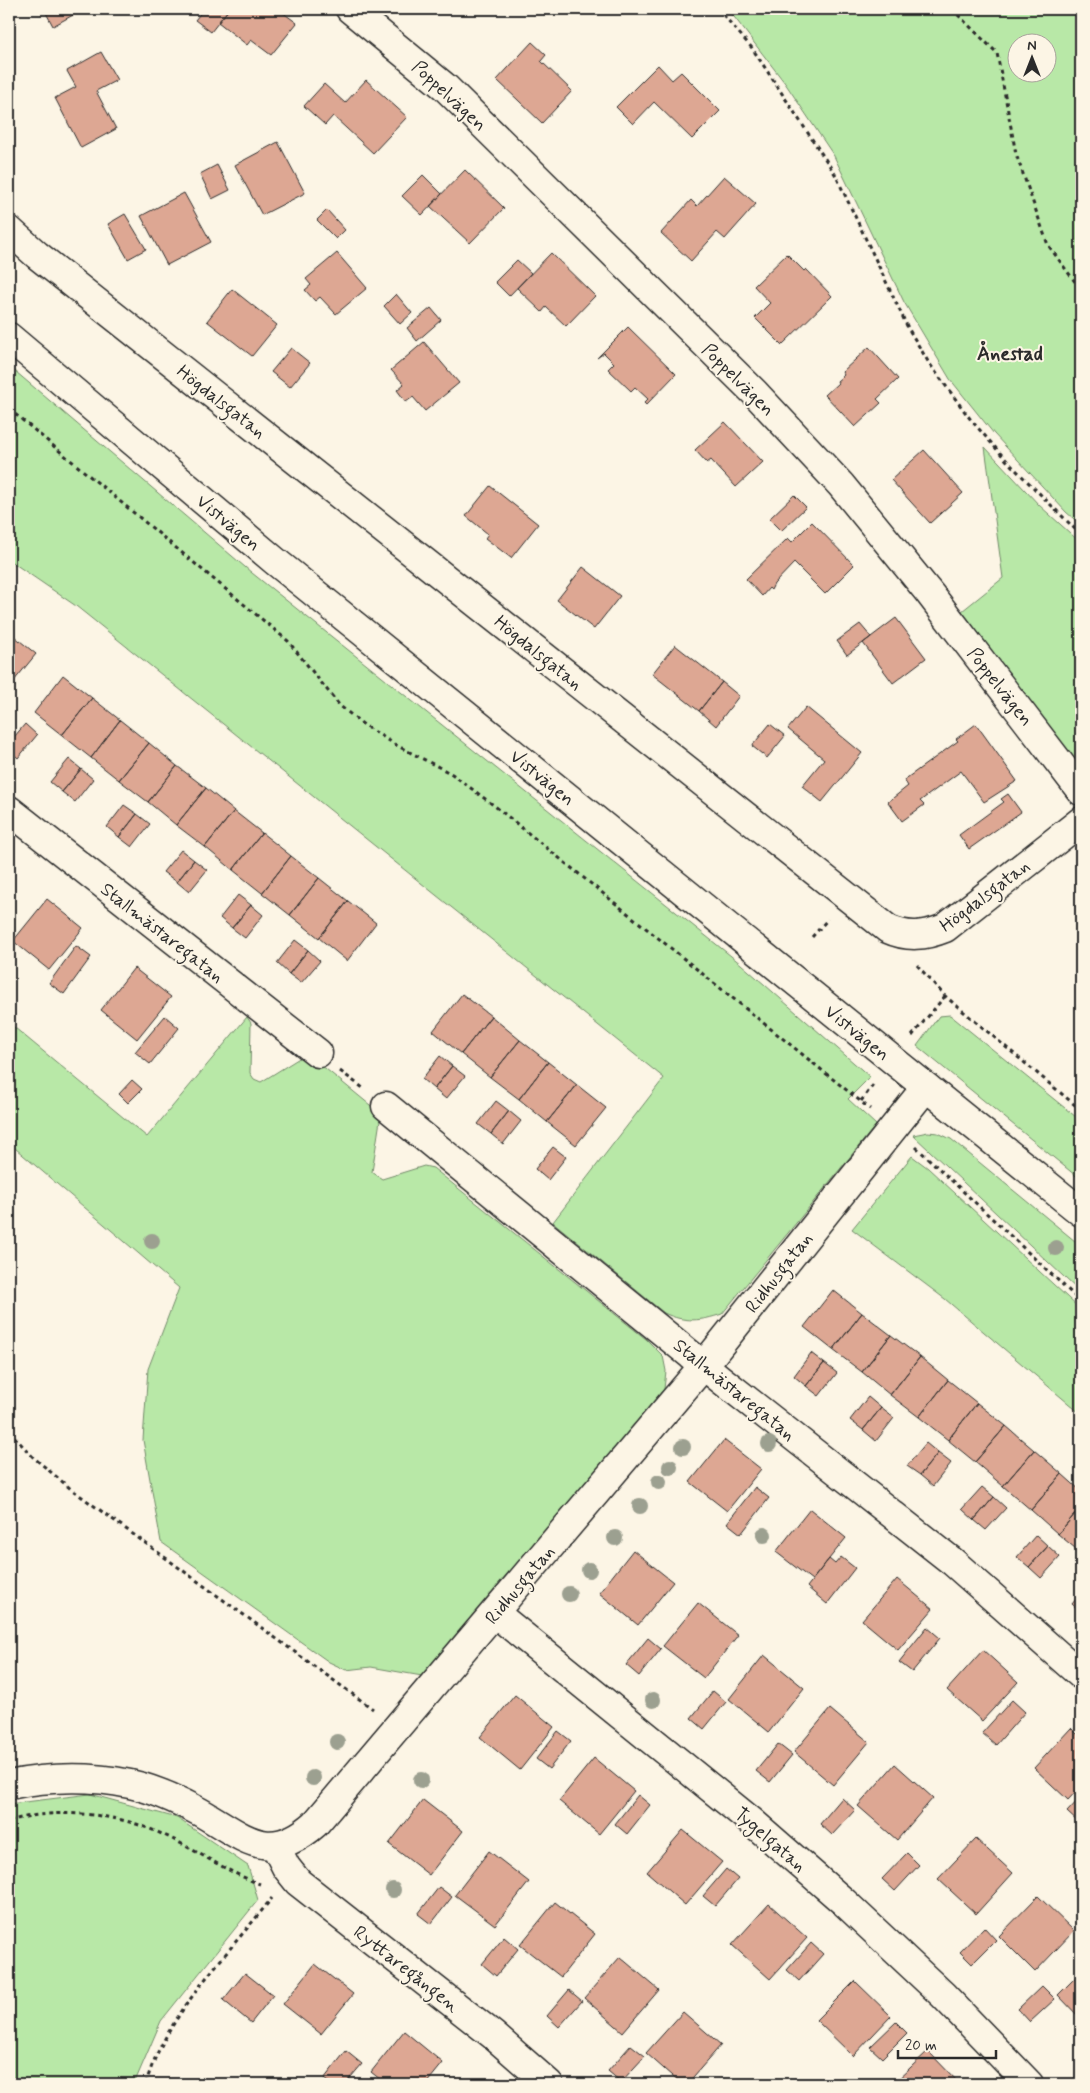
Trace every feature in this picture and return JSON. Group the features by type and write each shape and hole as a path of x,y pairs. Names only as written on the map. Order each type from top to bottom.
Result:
{"street":[{"name":"Poppelvägen","path":"350,9 444,87 755,394 841,485 930,594 1081,791"},
{"name":"Högdalsgatan","path":"9,230 37,255 877,922 900,935 922,935 945,928 1081,821"},
{"name":"Vistvägen","path":"9,337 275,561 1081,1212"},
{"name":"Stallmästaregatan","path":"9,810 318,1053"},
{"name":"Ridhusgatan","path":"275,1845 293,1840 314,1824 398,1727 704,1365 926,1087"},
{"name":"Stallmästaregatan","path":"386,1106 704,1365 953,1562 1081,1675"},
{"name":"Tygelgatan","path":"495,1613 750,1820 844,1902 943,1995 1029,2084"},
{"path":"9,1785 53,1779 90,1779 130,1784 167,1796 200,1812 246,1840 275,1845"},
{"name":"Ryttaregången","path":"275,1845 286,1868 288,1886 493,2035 549,2084"}],"path":[{"path":"718,9 752,48 834,174 908,328 929,363 971,420 1008,462 1081,535"},
{"path":"952,9 997,53 1016,154 1048,244 1081,290"},
{"path":"9,409 288,641 340,706 364,725 396,745 452,774 496,807 893,1128 990,1215 1081,1302"},
{"path":"900,935 910,956 945,996 1081,1110"},
{"path":"318,1053 386,1106"},
{"path":"9,1430 33,1457 71,1489 398,1727"},
{"path":"9,1822 22,1818 54,1814 88,1815 120,1820 155,1831 230,1872 288,1886 186,2006 158,2051 146,2084"}],"green space":[{"path":"728,9 1081,9 1081,525 1066,512 994,434 950,379 904,302 834,156 785,83"},
{"path":"9,366 252,573 741,964 870,1077 848,1099 876,1125 722,1314 686,1320 664,1313 553,1222 664,1078 76,606 9,560"},
{"path":"985,447 1039,505 1081,543 1081,771 962,611 1003,578"},
{"path":"950,1015 1081,1121 1081,1180 917,1046 939,1016"},
{"path":"247,1017 251,1023 250,1073 254,1079 261,1082 301,1057 315,1060 381,1114 372,1172 382,1179 424,1166 433,1168 646,1339 663,1356 666,1371 664,1389 422,1676 371,1667 346,1670 329,1662 161,1542 143,1440 148,1369 179,1288 9,1143 9,1023 147,1137"},
{"path":"928,1132 938,1133 951,1139 1081,1246 1081,1293 913,1135"},
{"path":"912,1156 928,1168 1081,1310 1081,1414 945,1299 852,1229"},
{"path":"90,1794 177,1818 248,1866 258,1900 161,2021 134,2084 9,2084 9,1804"}],"building":[{"path":"44,9 84,9 53,26"},
{"path":"204,9 229,9 211,32 195,20"},
{"path":"229,9 278,9 297,23 271,55 251,40 247,45 218,22"},
{"path":"532,42 546,55 541,61 572,91 542,123 497,80"},
{"path":"101,52 117,80 96,91 116,129 81,148 55,98 76,87 67,71"},
{"path":"658,65 672,80 681,72 720,111 692,139 654,102 633,124 616,107"},
{"path":"366,80 407,117 373,153 333,116 325,125 304,106 324,84 345,103"},
{"path":"278,142 305,193 262,215 235,165"},
{"path":"217,165 230,190 212,199 200,174"},
{"path":"465,170 504,208 470,243 430,206"},
{"path":"423,175 442,194 422,215 402,196"},
{"path":"724,176 756,204 725,239 717,232 691,261 661,233 691,200 697,206"},
{"path":"184,193 211,242 167,265 141,216"},
{"path":"327,210 345,230 336,239 317,220"},
{"path":"125,214 146,249 128,259 108,224"},
{"path":"337,253 367,288 336,314 320,297 315,301 305,290 311,285 306,279"},
{"path":"551,253 595,296 566,326 546,307 542,312 517,288"},
{"path":"787,254 804,271 806,269 832,296 782,345 755,318 770,303 754,286"},
{"path":"517,260 531,273 509,296 495,282"},
{"path":"232,289 277,325 252,356 207,321"},
{"path":"396,294 412,313 400,324 384,306"},
{"path":"431,308 441,320 417,341 407,328"},
{"path":"628,327 676,374 646,405 644,403 648,399 635,387 631,391 608,369 614,363 604,353 597,358"},
{"path":"424,342 459,383 425,411 413,397 406,402 397,390 404,384 391,370"},
{"path":"869,347 898,379 877,399 881,403 855,427 825,395 844,375 842,372"},
{"path":"291,348 310,363 290,387 271,372"},
{"path":"725,422 763,462 736,487 711,460 707,463 695,450"},
{"path":"924,450 963,493 930,523 891,480"},
{"path":"490,486 538,524 511,558 485,538 488,534 466,516"},
{"path":"794,495 806,507 781,531 769,519"},
{"path":"812,522 854,565 825,594 794,563 774,584 771,590 769,588 762,596 746,579 788,538 792,542"},
{"path":"583,567 620,596 594,629 557,600"},
{"path":"896,618 926,658 893,683 863,643"},
{"path":"860,624 871,637 847,655 837,641"},
{"path":"9,632 36,654 9,687"},
{"path":"675,645 722,682 699,711 652,674"},
{"path":"63,675 92,698 62,735 34,713"},
{"path":"722,682 739,696 716,726 699,711"},
{"path":"92,698 120,720 91,758 62,735"},
{"path":"806,707 862,753 822,802 802,786 824,759 788,729"},
{"path":"120,720 149,743 119,780 91,758"},
{"path":"25,724 37,735 18,758 9,750 9,743"},
{"path":"770,724 785,736 767,758 752,746"},
{"path":"976,724 1017,781 984,802 961,771 920,801 924,805 902,821 888,802 908,786 904,780 958,741 956,739"},
{"path":"149,743 177,766 148,802 119,780"},
{"path":"69,759 81,769 62,792 50,782"},
{"path":"177,766 206,788 176,825 148,802"},
{"path":"81,769 93,779 75,802 62,792"},
{"path":"206,788 234,811 205,847 176,825"},
{"path":"1008,794 1021,812 969,849 959,835 1004,802 1001,799"},
{"path":"124,805 137,814 119,837 107,827"},
{"path":"234,811 262,833 233,870 205,847"},
{"path":"137,814 150,824 132,847 119,837"},
{"path":"262,833 291,856 262,893 233,870"},
{"path":"181,850 194,860 177,882 163,872"},
{"path":"291,856 319,878 290,915 262,893"},
{"path":"194,860 207,870 189,892 177,882"},
{"path":"319,878 348,901 319,938 290,915"},
{"path":"238,895 251,905 232,928 220,918"},
{"path":"47,899 83,928 49,970 13,941"},
{"path":"348,901 376,923 347,961 319,938"},
{"path":"251,905 263,915 245,938 232,928"},
{"path":"295,940 308,950 289,974 277,963"},
{"path":"76,946 91,957 64,994 49,983"},
{"path":"308,950 320,961 301,983 289,974"},
{"path":"134,968 171,997 137,1039 101,1010"},
{"path":"462,994 491,1016 461,1054 433,1031"},
{"path":"165,1016 179,1028 150,1064 135,1052"},
{"path":"491,1016 520,1040 490,1077 461,1054"},
{"path":"520,1040 548,1062 519,1099 490,1077"},
{"path":"440,1056 452,1066 434,1089 422,1079"},
{"path":"548,1062 577,1085 547,1122 519,1099"},
{"path":"452,1066 465,1076 446,1099 434,1089"},
{"path":"132,1080 142,1089 128,1103 119,1094"},
{"path":"577,1085 606,1108 576,1145 547,1122"},
{"path":"496,1101 509,1111 491,1134 478,1124"},
{"path":"509,1111 521,1121 503,1144 491,1134"},
{"path":"553,1147 566,1157 548,1180 535,1169"},
{"path":"833,1290 862,1313 833,1350 804,1327"},
{"path":"862,1313 891,1335 862,1372 833,1350"},
{"path":"891,1335 920,1357 890,1395 862,1372"},
{"path":"811,1353 824,1363 806,1386 794,1376"},
{"path":"920,1357 948,1380 919,1417 890,1395"},
{"path":"824,1363 837,1373 819,1396 806,1386"},
{"path":"948,1380 977,1403 948,1440 919,1417"},
{"path":"868,1397 881,1408 863,1430 850,1420"},
{"path":"977,1403 1006,1426 975,1462 948,1440"},
{"path":"881,1408 894,1418 876,1441 863,1430"},
{"path":"1006,1426 1034,1450 1003,1486 975,1462"},
{"path":"724,1440 761,1469 727,1511 690,1482"},
{"path":"926,1443 938,1453 920,1475 907,1466"},
{"path":"1034,1450 1062,1474 1031,1510 1003,1486"},
{"path":"938,1453 951,1463 933,1486 920,1475"},
{"path":"1062,1474 1081,1491 1081,1507 1058,1534 1031,1510"},
{"path":"755,1487 769,1498 741,1534 727,1523"},
{"path":"982,1487 994,1497 974,1520 962,1509"},
{"path":"994,1497 1006,1508 986,1530 974,1520"},
{"path":"1081,1507 1081,1553 1058,1534"},
{"path":"810,1509 846,1538 812,1580 776,1552"},
{"path":"1036,1535 1048,1546 1029,1567 1017,1557"},
{"path":"1048,1546 1060,1557 1041,1578 1029,1567"},
{"path":"633,1550 673,1582 638,1625 599,1593"},
{"path":"841,1557 855,1568 827,1604 807,1587 829,1559 835,1564"},
{"path":"897,1579 933,1609 898,1650 862,1620"},
{"path":"1081,1593 1081,1612 1072,1604"},
{"path":"698,1603 738,1635 704,1678 663,1646"},
{"path":"927,1627 940,1638 912,1672 899,1662"},
{"path":"648,1638 661,1649 639,1676 626,1665"},
{"path":"983,1650 1018,1682 982,1721 947,1690"},
{"path":"764,1655 804,1688 769,1732 729,1699"},
{"path":"713,1691 726,1702 704,1729 691,1718"},
{"path":"515,1695 554,1727 520,1770 480,1737"},
{"path":"1012,1700 1025,1712 996,1745 982,1733"},
{"path":"830,1709 869,1742 833,1785 794,1752"},
{"path":"1071,1728 1081,1738 1081,1786 1068,1800 1034,1768"},
{"path":"558,1731 571,1741 549,1769 536,1759"},
{"path":"778,1744 792,1755 770,1782 756,1771"},
{"path":"594,1758 634,1791 599,1834 559,1801"},
{"path":"895,1764 933,1798 897,1840 858,1806"},
{"path":"638,1795 650,1805 627,1834 615,1824"},
{"path":"1081,1797 1081,1823 1080,1824 1067,1812"},
{"path":"842,1798 855,1810 832,1835 820,1824"},
{"path":"423,1800 463,1831 429,1875 389,1844"},
{"path":"683,1830 722,1862 685,1905 647,1872"},
{"path":"976,1839 1013,1873 976,1914 938,1879"},
{"path":"489,1851 529,1882 495,1925 455,1895"},
{"path":"907,1853 919,1865 895,1891 882,1879"},
{"path":"726,1869 738,1879 715,1906 703,1896"},
{"path":"439,1887 452,1897 431,1924 418,1914"},
{"path":"1038,1896 1074,1931 1035,1972 999,1936"},
{"path":"555,1902 595,1934 561,1977 520,1945"},
{"path":"769,1904 807,1938 770,1979 732,1945"},
{"path":"984,1927 996,1940 972,1964 960,1952"},
{"path":"504,1937 518,1949 496,1976 482,1964"},
{"path":"811,1943 823,1954 799,1981 787,1970"},
{"path":"620,1957 659,1990 623,2032 584,1998"},
{"path":"315,1964 353,1994 321,2034 283,2004"},
{"path":"1081,1972 1081,2019 1058,1995"},
{"path":"245,1973 273,1995 251,2023 223,2000"},
{"path":"855,1981 891,2016 853,2056 816,2020"},
{"path":"1042,1986 1055,1999 1030,2022 1018,2009"},
{"path":"569,1990 582,2001 559,2027 547,2016"},
{"path":"683,2012 721,2045 687,2084 681,2084 646,2053"},
{"path":"896,2022 907,2033 882,2058 870,2047"},
{"path":"404,2031 443,2063 426,2084 386,2084 371,2072"},
{"path":"631,2045 645,2056 621,2082 608,2071"},
{"path":"346,2051 362,2064 345,2084 331,2084 324,2079"},
{"path":"928,2051 960,2084 893,2084"}],"district":[{"name":"Ånestad","path":"1010,353"}]}
